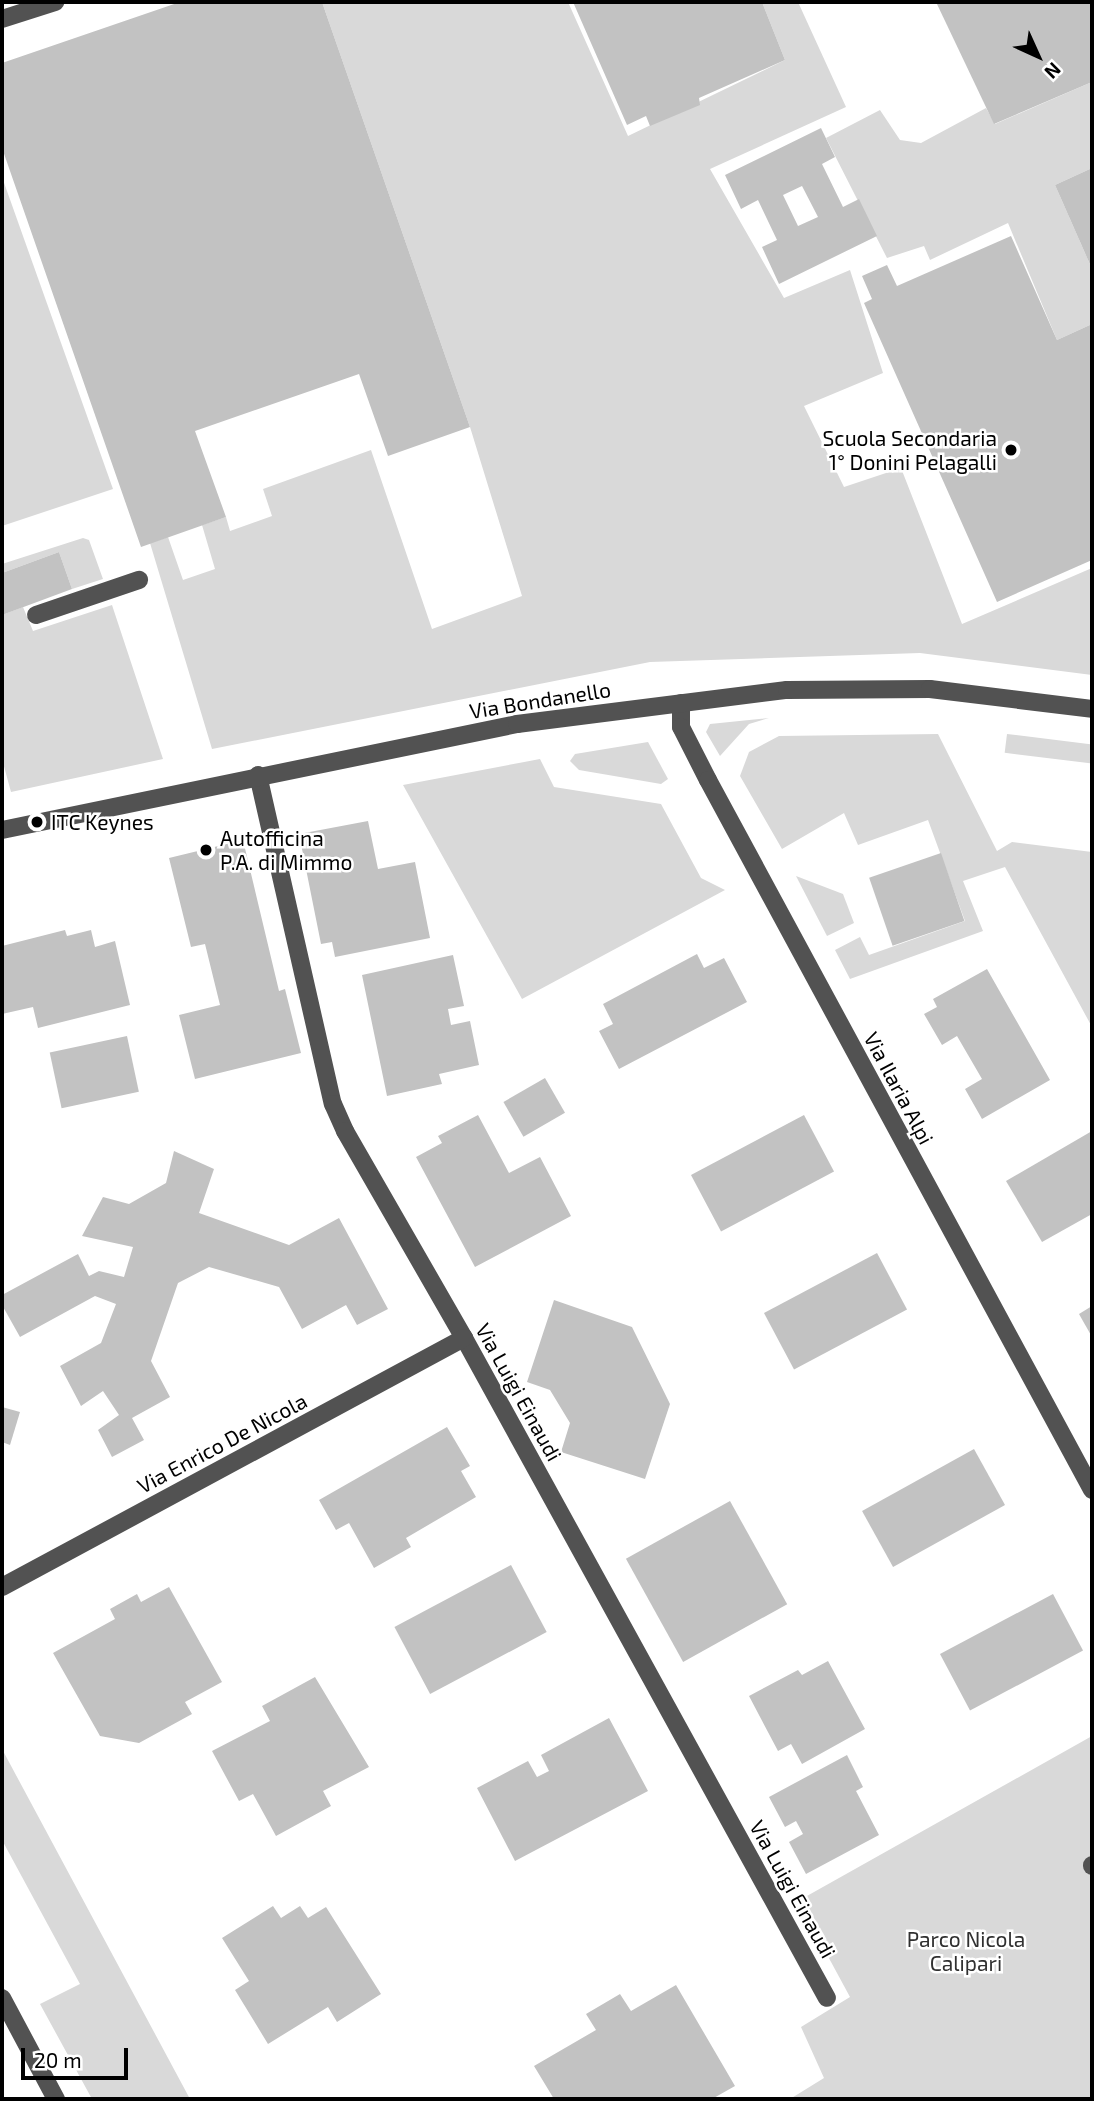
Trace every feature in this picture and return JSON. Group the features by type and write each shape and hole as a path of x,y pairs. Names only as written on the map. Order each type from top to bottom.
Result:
{"street":[{"path":"2,19 55,2"},
{"path":"36,615 139,580"},
{"name":"Via Bondanello","path":"2,830 258,775 517,724 787,690 884,686 1092,709"},
{"name":"Via Ilaria Alpi","path":"681,703 681,727 708,780 1092,1490"},
{"name":"Via Luigi Einaudi","path":"258,775 333,1104 827,1998"},
{"name":"Via Enrico De Nicola","path":"2,1587 464,1338"},
{"path":"2,1998 56,2099"}],"green space":[{"path":"322,2 568,2 628,136 785,60 762,2 798,2 846,107 710,169 784,298 850,270 883,373 804,406 844,487 901,468 962,624 1092,568 1092,675 920,653 650,662 212,749 150,543 168,537 183,580 215,569 202,525 226,517 230,531 272,516 263,489 371,450 432,629 522,596 470,427"},
{"path":"1092,82 1092,168 1055,185 1092,269 1092,324 1057,340 1008,223 930,260 924,246 887,258 826,138 880,110 900,140 921,143 986,108 995,124"},
{"path":"2,177 113,489 2,526"},
{"path":"83,538 89,540 103,579 72,589 59,552 2,573 2,564"},
{"path":"112,605 163,759 11,792 2,759 2,615 23,607 33,631"},
{"path":"769,718 749,724 720,756 706,732 710,724"},
{"path":"938,734 997,851 1012,842 1092,852 1092,1027 1005,867 963,881 983,931 850,979 835,950 860,937 869,955 965,921 928,820 858,845 844,813 782,849 740,776 749,752 779,736"},
{"path":"1007,734 1092,744 1090,763 1005,753"},
{"path":"648,742 668,779 661,784 579,770 570,761 575,754"},
{"path":"540,759 554,787 661,804 701,878 725,890 522,999 403,785"},
{"path":"796,876 843,894 854,923 827,936"},
{"name":"Parco Nicola Calipari","path":"1092,1736 1092,2099 790,2099 824,2078 801,2027 850,1997 798,1901"},
{"path":"2,1749 190,2099 92,2099 40,2004 80,1984 2,1840"}],"building":[{"path":"180,2 322,2 470,427 388,456 359,374 195,431 226,517 141,547 2,148 2,63"},
{"path":"573,2 762,2 785,60 699,98 700,105 650,126 646,116 627,125"},
{"path":"936,2 1092,2 1092,82 994,124"},
{"path":"821,128 835,157 822,164 843,207 859,199 877,236 779,284 762,247 777,240 758,200 741,209 725,175","holes":["802,186 818,217 798,226 783,195"]},
{"path":"1092,168 1092,269 1055,185"},
{"name":"Scuola Secondaria 1° Donini Pelagalli","path":"1011,236 1057,340 1092,324 1092,560 997,602 864,303 872,299 862,276 887,265 897,286"},
{"path":"59,552 72,589 2,615 2,573"},
{"path":"368,821 378,869 415,862 430,938 335,957 332,942 321,944 299,834"},
{"path":"243,840 279,991 285,989 301,1053 195,1079 179,1015 220,1005 205,944 191,947 169,858"},
{"path":"941,853 964,921 893,946 869,878"},
{"path":"65,930 67,936 91,930 95,947 115,941 130,1005 38,1028 33,1007 2,1014 2,946"},
{"path":"697,954 704,968 724,958 747,1002 619,1069 599,1031 613,1024 603,1004"},
{"path":"453,955 464,1006 448,1009 451,1025 470,1021 479,1065 439,1074 442,1084 387,1096 362,975"},
{"path":"987,969 1050,1080 982,1119 965,1089 982,1079 957,1036 942,1045 924,1014 937,1007 933,999"},
{"path":"127,1036 139,1092 62,1108 50,1052"},
{"path":"545,1078 565,1113 523,1137 503,1102"},
{"path":"478,1115 509,1173 540,1157 571,1216 475,1267 416,1157 442,1143 438,1136"},
{"path":"804,1115 834,1172 721,1232 691,1175"},
{"path":"1092,1131 1092,1214 1042,1242 1006,1181"},
{"path":"174,1151 214,1169 199,1213 289,1245 339,1218 388,1309 357,1325 346,1305 302,1329 279,1287 209,1267 178,1283 151,1361 170,1397 132,1418 144,1440 112,1457 98,1430 119,1415 103,1391 81,1406 60,1366 101,1343 116,1304 95,1296 20,1337 2,1305 2,1295 78,1254 89,1276 99,1271 124,1277 133,1247 82,1236 103,1197 129,1204 166,1183"},
{"path":"877,1253 907,1310 794,1370 764,1313"},
{"path":"554,1300 632,1327 670,1404 645,1479 561,1452 570,1423 550,1390 527,1382"},
{"path":"1092,1306 1092,1337 1079,1314"},
{"path":"2,1407 20,1412 10,1445 2,1442"},
{"path":"447,1427 470,1466 461,1471 476,1497 406,1538 411,1547 374,1568 349,1523 336,1530 319,1500"},
{"path":"974,1449 1005,1505 893,1567 862,1511"},
{"path":"730,1501 787,1604 683,1662 626,1559"},
{"path":"511,1565 547,1632 430,1694 394,1627"},
{"path":"169,1587 222,1682 185,1702 192,1714 139,1743 100,1736 53,1653 115,1619 110,1609 137,1594 141,1602"},
{"path":"1053,1594 1083,1651 970,1711 940,1654"},
{"path":"828,1661 865,1729 802,1764 791,1744 778,1751 749,1696 798,1670 802,1675"},
{"path":"315,1677 369,1767 323,1791 331,1806 276,1836 253,1794 239,1801 212,1751 270,1721 262,1706"},
{"path":"609,1718 648,1791 515,1861 477,1788 528,1761 537,1777 549,1771 541,1755"},
{"path":"847,1755 863,1787 856,1791 879,1835 806,1874 789,1842 803,1834 796,1821 785,1827 769,1797"},
{"path":"273,1906 281,1918 300,1906 308,1918 326,1907 381,1994 337,2022 328,2007 268,2044 235,1990 249,1981 222,1938"},
{"path":"676,1985 735,2086 712,2099 554,2099 534,2066 596,2030 586,2014 620,1994 631,2011"}],"place":[{"name":"Scuola Secondaria 1° Donini Pelagalli","path":"1011,450"},
{"name":"ITC Keynes","path":"37,822"},
{"name":"Autofficina P.A. di Mimmo","path":"206,850"}]}
